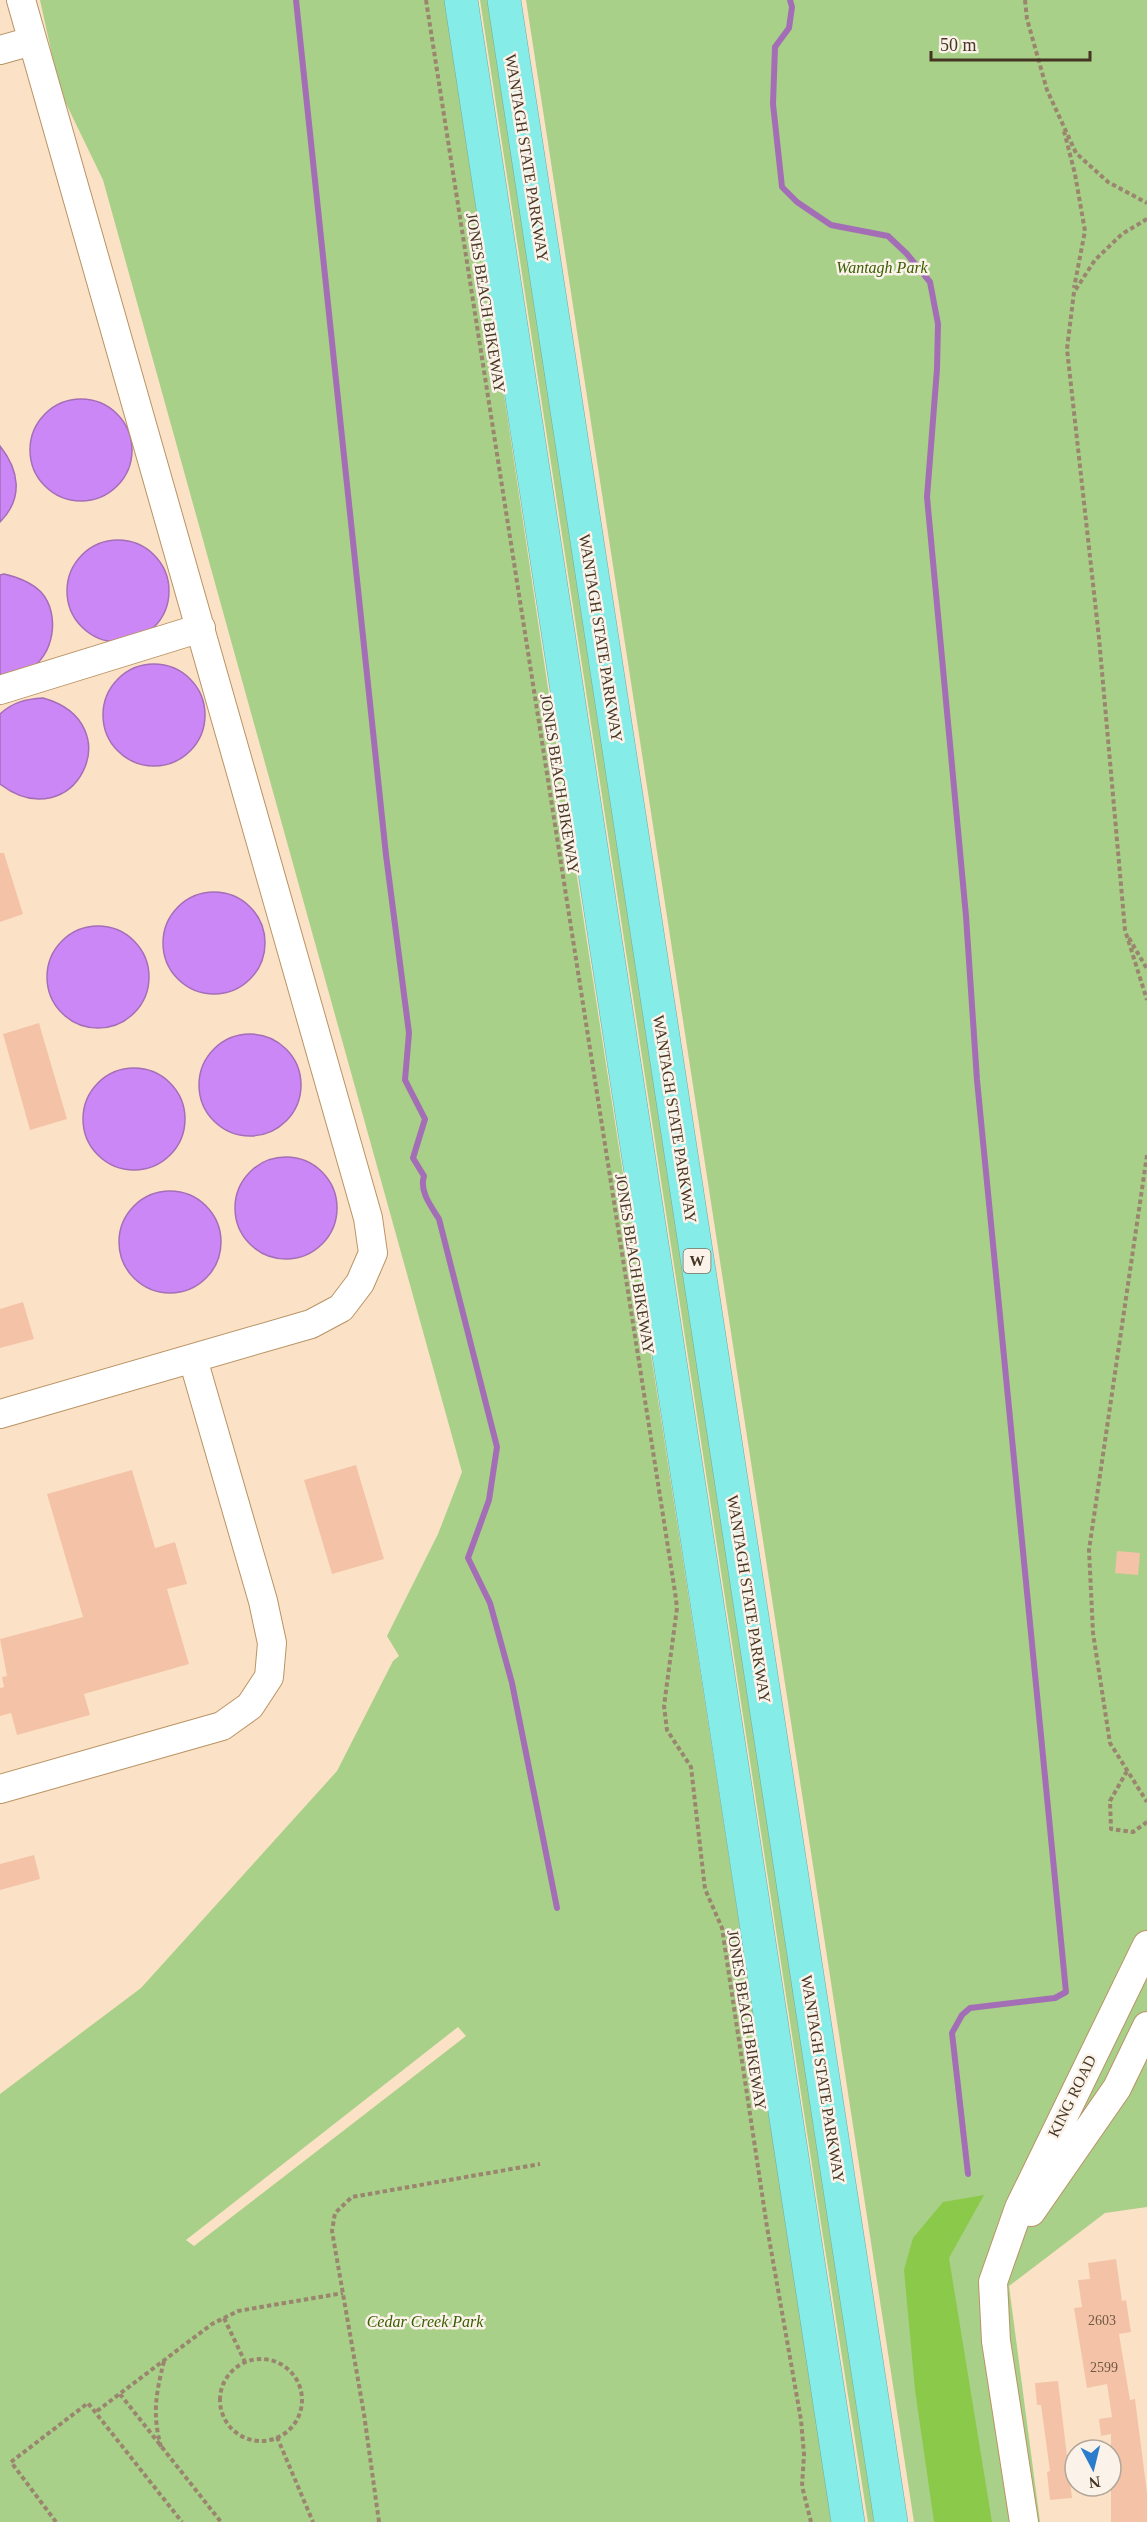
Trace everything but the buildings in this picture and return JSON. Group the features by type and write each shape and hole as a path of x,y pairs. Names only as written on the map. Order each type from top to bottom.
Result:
{"highway":[{"path":"461,0 848,2522"},
{"name":"WANTAGH STATE PARKWAY","path":"504,0 891,2522"}],"street":[{"path":"0,1414 311,1324 341,1308 360,1283 374,1253 365,1206 21,0"},
{"path":"0,50 32,41"},
{"path":"0,690 201,628"},
{"path":"0,1789 222,1726 250,1706 269,1677 272,1643 263,1601 192,1359"},
{"name":"KING ROAD","path":"1024,2522 993,2318 993,2282 1003,2250 1048,2145 1147,1945"},
{"path":"1146,2027 1147,2076"},
{"name":"KING ROAD","path":"1003,2250 1118,2088 1146,2027"}],"path":[{"name":"JONES BEACH BIKEWAY","path":"426,0 675,1592 677,1608 664,1706 668,1730 691,1767 705,1889 722,1928 767,2227 801,2420 804,2454 802,2486 811,2522"},
{"path":"1025,0 1027,19 1047,90 1076,153 1108,182 1147,204"},
{"path":"1060,119 1075,174 1085,231 1067,349 1099,638 1125,930 1147,1000"},
{"path":"1074,292 1095,260 1122,234 1147,219"},
{"path":"1125,930 1147,969"},
{"path":"1147,1155 1089,1550 1093,1633 1110,1743 1147,1802"},
{"path":"1127,1770 1110,1801 1111,1829 1133,1832 1147,1822"},
{"path":"379,2522 364,2414 332,2231 335,2213 352,2197 540,2164"},
{"path":"97,2411 164,2360 224,2318 238,2311 343,2293"},
{"path":"224,2318 245,2362"},
{"path":"259,2359 273,2360 286,2367 299,2384 302,2405 298,2419 289,2430 277,2438 264,2441 251,2440 230,2426 223,2415 221,2390 234,2368 245,2362 259,2359"},
{"path":"162,2451 155,2423 155,2406 164,2360"},
{"path":"120,2394 162,2451 220,2522"},
{"path":"56,2522 11,2462 88,2403 97,2411 183,2522"},
{"path":"277,2438 313,2522"}],"green space":[{"name":"Cedar Creek Park","path":"40,0 445,0 555,735 832,2522 0,2522 0,2094 141,1988 337,1771 393,1661 399,1656 387,1636 438,1534 462,1472 103,180 60,91","holes":["458,2027 466,2036 194,2246 186,2240"]},
{"path":"480,0 491,0 877,2522 868,2522 819,2211"},
{"name":"Wantagh Park","path":"526,0 1147,0 1147,2207 1105,2213 1009,2286 1040,2522 914,2522"},
{"path":"984,2195 949,2258 992,2522 934,2522 915,2390 904,2270 913,2238 943,2202"}],"shaded area":[{"path":"81,399 101,403 117,414 128,430 132,450 128,470 117,486 101,497 81,501 61,497 45,486 34,470 30,450 34,430 45,414 61,403"},
{"path":"0,446 15,474 16,494 8,513 0,522"},
{"path":"118,540 137,544 154,555 165,572 169,591 165,610 154,627 137,638 118,642 99,638 82,627 71,610 67,591 71,572 82,555 99,544"},
{"path":"0,575 24,580 41,592 47,601 53,623 49,645 37,664 28,670 0,677"},
{"path":"154,664 174,668 190,679 201,695 205,715 201,735 190,751 174,762 154,766 134,762 118,751 107,735 103,715 107,695 118,679 134,668"},
{"path":"43,698 70,711 85,730 88,751 83,771 70,788 51,798 27,797 0,784 0,714 20,702"},
{"path":"214,892 243,900 257,914 265,943 257,972 243,986 214,994 185,986 171,972 163,943 171,914 185,900"},
{"path":"98,926 127,934 141,948 149,977 141,1006 127,1020 98,1028 69,1020 55,1006 47,977 55,948 69,934"},
{"path":"250,1034 269,1038 286,1049 297,1066 301,1085 297,1104 286,1121 269,1132 250,1136 231,1132 214,1121 203,1104 199,1085 203,1066 214,1049 231,1038"},
{"path":"134,1068 153,1072 170,1083 181,1100 185,1119 181,1138 170,1155 153,1166 134,1170 115,1166 98,1155 87,1138 83,1119 87,1100 98,1083 115,1072"},
{"path":"286,1157 306,1161 322,1172 333,1188 337,1208 333,1228 322,1244 306,1255 286,1259 266,1255 250,1244 239,1228 235,1208 239,1188 250,1172 266,1161"},
{"path":"170,1191 190,1195 206,1206 217,1222 221,1242 217,1262 206,1278 190,1289 170,1293 150,1289 134,1278 123,1262 119,1242 123,1222 134,1206 150,1195"}],"waterway":[{"path":"296,0 386,855 409,1033 405,1080 425,1119 413,1158 424,1176 423,1187 439,1219 497,1447 489,1500 468,1558 490,1603 512,1683 557,1908"},
{"path":"790,0 792,7 789,28 775,47 773,104 782,187 797,202 831,225 888,236 907,254 930,282 938,324 937,369 927,497 966,916 977,1080 1066,1992 1055,1998 970,2008 962,2015 952,2033 968,2174"}]}
